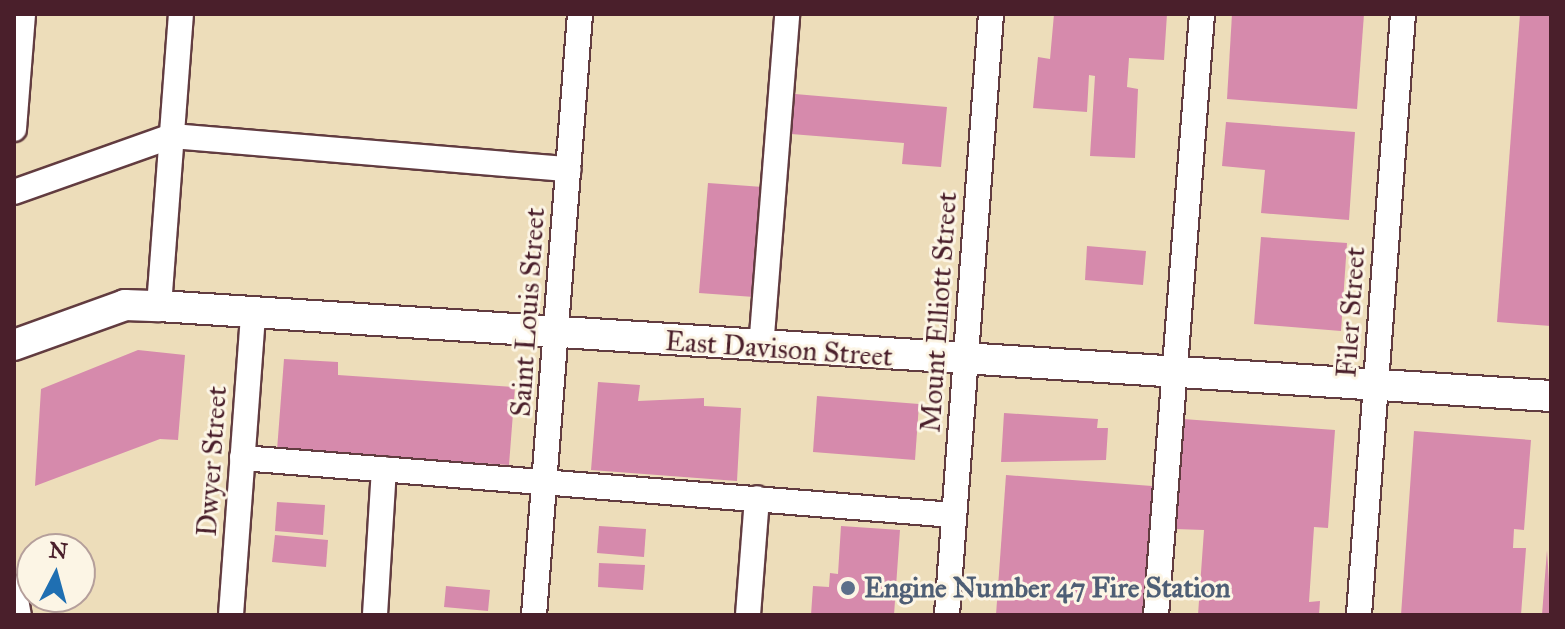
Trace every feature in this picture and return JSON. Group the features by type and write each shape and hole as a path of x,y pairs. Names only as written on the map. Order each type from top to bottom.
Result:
{"main road":[{"name":"East Davison Street","path":"14,345 125,305 159,306 761,348 1551,396"}],"street":[{"path":"14,129 23,14"},
{"path":"159,306 181,14"},
{"name":"Saint Louis Street","path":"534,615 580,14"},
{"path":"761,348 787,14"},
{"name":"Mount Elliott Street","path":"947,615 991,14"},
{"path":"1156,615 1202,14"},
{"name":"Filer Street","path":"1359,615 1403,14"},
{"path":"14,192 172,136 569,169"},
{"name":"Dwyer Street","path":"231,615 253,312"},
{"path":"242,458 954,515"},
{"path":"375,615 384,469"},
{"path":"748,615 757,498"},
{"path":"14,588 19,615"}],"building":[{"path":"1054,14 1167,14 1164,60 1129,58 1127,87 1138,89 1135,158 1090,156 1095,76 1089,75 1087,112 1033,108 1038,57 1050,59"},
{"path":"1232,14 1364,14 1357,109 1227,99"},
{"path":"1520,14 1551,14 1551,326 1497,322"},
{"path":"795,94 947,107 941,167 902,164 904,143 791,134"},
{"path":"1226,122 1355,132 1349,220 1261,213 1265,170 1222,166"},
{"path":"708,183 763,187 754,297 699,293"},
{"path":"1261,237 1347,243 1341,331 1254,324"},
{"path":"1087,246 1146,251 1143,285 1085,280"},
{"path":"138,350 185,355 178,440 160,439 35,486 41,389"},
{"path":"284,359 338,362 338,375 515,387 509,465 277,450"},
{"path":"598,382 640,385 638,401 704,398 704,406 741,408 737,481 591,470"},
{"path":"817,396 919,404 915,460 813,452"},
{"path":"1004,413 1098,419 1097,428 1108,428 1106,460 1001,462"},
{"path":"1183,419 1335,430 1328,528 1314,527 1309,602 1320,601 1319,615 1198,615 1204,530 1175,529"},
{"path":"1414,431 1531,440 1524,530 1514,529 1513,548 1526,548 1521,615 1401,615"},
{"path":"1006,475 1152,486 1144,615 996,615"},
{"path":"277,502 325,505 323,535 275,531"},
{"path":"599,526 646,529 644,557 597,553"},
{"path":"841,526 900,530 894,615 811,615 813,586 829,587 830,573 838,574"},
{"path":"275,535 328,540 326,567 272,562"},
{"path":"1547,550 1551,615 1542,615"},
{"path":"599,563 645,565 643,590 598,587"},
{"path":"446,586 490,590 488,611 444,607"}],"place":[{"name":"Engine Number 47 Fire Station","path":"848,588"}]}
